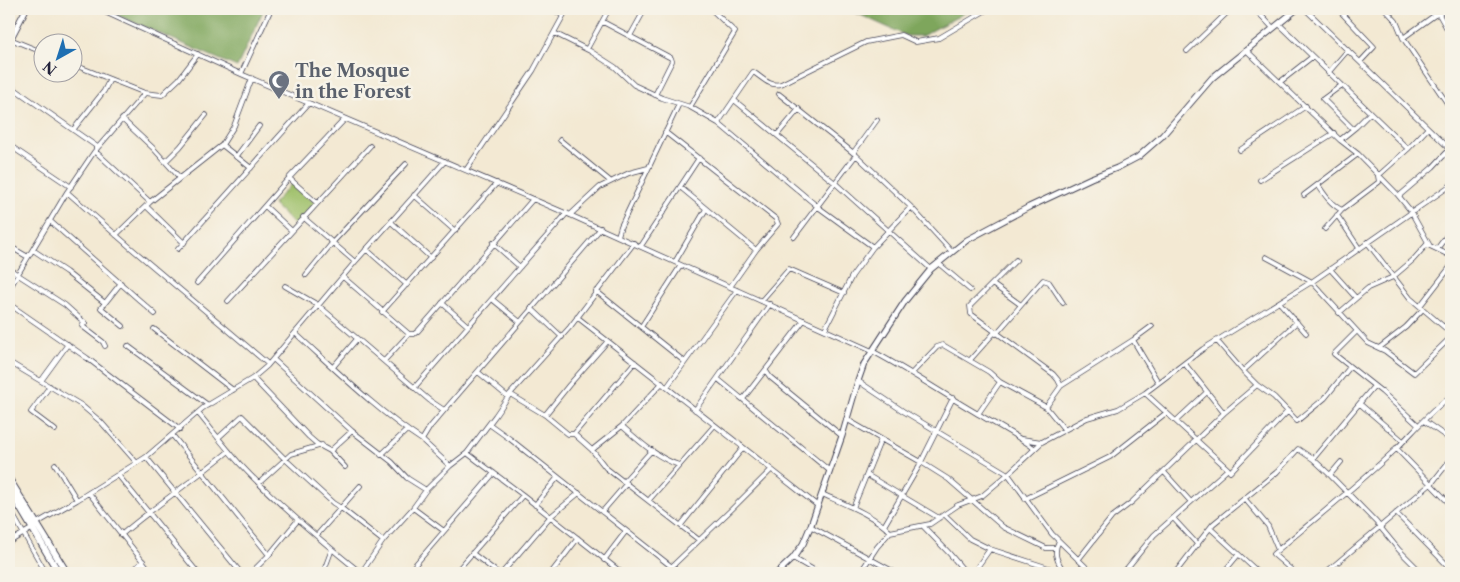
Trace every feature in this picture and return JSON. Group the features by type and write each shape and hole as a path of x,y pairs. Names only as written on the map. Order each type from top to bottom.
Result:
{"main road":[{"path":"9,479 59,573"},
{"path":"9,489 68,573"}],"street":[{"path":"26,9 10,40 32,48"},
{"path":"98,9 241,74 601,228 872,350 1004,428 1034,448"},
{"path":"241,74 271,9"},
{"path":"553,9 563,16"},
{"path":"466,170 529,78 567,9"},
{"path":"587,49 609,9"},
{"path":"630,36 645,9"},
{"path":"690,107 735,32 711,9"},
{"path":"718,123 753,72 775,86 866,42 901,35 916,42 939,38 988,9"},
{"path":"1187,51 1205,36 1209,29 1231,9"},
{"path":"1255,9 1273,28"},
{"path":"777,573 793,558 803,544 842,436 858,381 872,350 905,301 931,269 967,240 1029,207 1138,157 1162,136 1212,78 1297,9"},
{"path":"1306,9 1451,149 1399,196"},
{"path":"1338,9 1374,47 1360,62"},
{"path":"1385,9 1396,21 1404,38 1451,109"},
{"path":"1436,9 1451,36"},
{"path":"1404,38 1434,15 1446,9"},
{"path":"603,22 671,58 672,61 655,95"},
{"path":"1278,24 1408,149"},
{"path":"554,33 587,49 615,67 634,85 655,95 690,107 718,123 818,207 873,247"},
{"path":"1246,50 1340,140 1358,154 1399,196 1412,212 1430,246 1451,256"},
{"path":"1328,73 1348,50"},
{"path":"82,68 145,93 162,95 179,79 198,54"},
{"path":"1280,82 1312,57"},
{"path":"116,235 150,202 222,145 234,126 252,78"},
{"path":"73,130 104,91 110,79"},
{"path":"9,85 96,146 96,152 150,202"},
{"path":"1342,85 1323,99 1353,129"},
{"path":"9,289 71,187 96,150 145,93"},
{"path":"779,94 854,154 911,207 952,252"},
{"path":"734,100 836,183 931,269"},
{"path":"178,249 309,103"},
{"path":"618,236 678,104"},
{"path":"1240,150 1306,106"},
{"path":"777,135 798,109"},
{"path":"1340,140 1370,113"},
{"path":"166,162 206,115"},
{"path":"122,119 180,178"},
{"path":"196,284 289,178 345,119"},
{"path":"794,237 836,183 878,120"},
{"path":"236,157 259,126"},
{"path":"1378,176 1428,128"},
{"path":"665,132 776,219 778,224 730,286"},
{"path":"1260,180 1334,134"},
{"path":"560,140 610,181"},
{"path":"9,144 71,187"},
{"path":"222,145 251,168"},
{"path":"228,301 370,146"},
{"path":"1304,195 1358,154"},
{"path":"641,246 699,158"},
{"path":"9,542 146,457 208,405 253,378 273,359 366,249 445,161"},
{"path":"306,275 333,242 406,164"},
{"path":"414,388 569,214 600,187 610,181 628,173 648,168"},
{"path":"1325,229 1342,210 1379,182 1378,176"},
{"path":"289,178 317,203"},
{"path":"382,312 497,183"},
{"path":"1318,185 1337,208 1342,210"},
{"path":"860,573 869,558 890,532 930,524 958,505 982,496 1042,442 1087,418 1118,409 1145,393 1203,349 1312,282 1451,185"},
{"path":"680,187 756,250"},
{"path":"68,192 268,364"},
{"path":"414,195 455,231"},
{"path":"384,361 409,334 414,334 418,331 533,199"},
{"path":"146,206 184,243"},
{"path":"265,206 292,231"},
{"path":"824,329 852,276 873,247 911,207"},
{"path":"675,262 706,209"},
{"path":"1337,215 1359,248"},
{"path":"303,217 355,262"},
{"path":"50,221 155,314"},
{"path":"390,222 431,258"},
{"path":"422,440 444,410 601,228"},
{"path":"1437,249 1451,230"},
{"path":"1266,257 1312,282 1368,343 1385,350 1414,373 1451,335 1410,298 1367,242"},
{"path":"493,243 520,267"},
{"path":"198,413 229,451 259,483 332,550 361,573 383,541 413,508 426,490 466,453 509,395 562,337 634,243"},
{"path":"1339,313 1368,288 1394,277 1428,243"},
{"path":"9,246 28,257"},
{"path":"366,249 406,285"},
{"path":"33,250 73,277 105,303"},
{"path":"1016,260 970,306 971,314 1053,374 1062,386"},
{"path":"938,262 970,290"},
{"path":"642,328 681,264"},
{"path":"1379,348 1406,327 1422,308 1451,266"},
{"path":"9,269 65,305 85,322 82,326 103,342 105,346"},
{"path":"761,301 789,269 844,293"},
{"path":"1330,269 1356,298"},
{"path":"342,277 409,334"},
{"path":"970,360 1040,282 1046,280 1062,303"},
{"path":"121,283 101,308 124,326"},
{"path":"992,284 1021,305"},
{"path":"285,286 318,306 414,388 444,410"},
{"path":"667,387 737,290"},
{"path":"596,292 685,362"},
{"path":"492,299 520,322"},
{"path":"1279,302 1306,333"},
{"path":"442,303 468,326"},
{"path":"9,304 68,344 180,429"},
{"path":"695,410 770,304"},
{"path":"531,308 562,337"},
{"path":"577,317 818,506"},
{"path":"1444,328 1451,319"},
{"path":"743,399 804,320"},
{"path":"1243,372 1297,322"},
{"path":"1046,407 1062,386 1152,326"},
{"path":"154,329 233,390"},
{"path":"1357,331 1334,354 1418,425"},
{"path":"295,333 450,466"},
{"path":"333,367 357,339"},
{"path":"1133,340 1158,382"},
{"path":"1217,341 1243,372 1274,397 1297,421 1325,398 1350,368"},
{"path":"545,415 607,342"},
{"path":"40,381 68,344"},
{"path":"912,373 940,345 943,345 989,372 1000,382 1046,407 1064,429"},
{"path":"128,346 208,405"},
{"path":"273,359 352,431 392,462 407,478 426,490"},
{"path":"9,362 81,405 101,422 136,462"},
{"path":"574,434 635,362"},
{"path":"1185,364 1224,413"},
{"path":"766,371 842,436"},
{"path":"478,372 509,395 545,415 568,434 574,434 592,450 606,468 699,540"},
{"path":"253,378 309,437 330,451 345,467"},
{"path":"718,379 830,471"},
{"path":"858,381 903,411 1008,474 1025,499 1059,541 1092,573"},
{"path":"978,414 1000,382"},
{"path":"592,450 622,426 662,383"},
{"path":"1078,560 1112,517 1132,502 1224,413 1257,385"},
{"path":"50,386 31,412 55,430"},
{"path":"1314,459 1374,386"},
{"path":"1176,422 1206,392"},
{"path":"1123,573 1154,535 1228,469 1145,393"},
{"path":"1295,573 1274,554 1346,494 1440,404 1451,396"},
{"path":"884,526 938,431 953,398"},
{"path":"1360,404 1403,441"},
{"path":"1230,472 1288,411"},
{"path":"1025,499 1110,457 1166,413"},
{"path":"218,438 242,416 332,504 341,508 383,541"},
{"path":"846,419 948,479 1003,527 1046,548 1055,548"},
{"path":"1424,421 1451,440"},
{"path":"489,424 672,566"},
{"path":"622,426 668,462 679,466"},
{"path":"649,500 714,426"},
{"path":"381,455 406,430"},
{"path":"330,451 352,431"},
{"path":"173,436 269,556"},
{"path":"854,508 881,439"},
{"path":"1021,439 1042,442"},
{"path":"259,483 291,454 322,446"},
{"path":"681,525 743,448"},
{"path":"1175,573 1223,514 1277,472 1298,448 1314,459 1422,573"},
{"path":"1396,448 1432,483 1451,505"},
{"path":"602,512 652,450"},
{"path":"121,535 148,512 203,473 229,451"},
{"path":"466,453 523,494 622,573"},
{"path":"146,457 241,573"},
{"path":"1325,573 1432,483 1451,459"},
{"path":"1330,476 1341,462"},
{"path":"55,464 78,500"},
{"path":"665,573 771,470"},
{"path":"1164,472 1191,502"},
{"path":"408,573 494,473"},
{"path":"118,475 198,573"},
{"path":"867,475 940,518"},
{"path":"535,505 558,477"},
{"path":"317,535 360,486"},
{"path":"89,493 152,573"},
{"path":"502,573 550,517 579,493"},
{"path":"455,573 523,494"},
{"path":"822,494 854,508 884,526 890,532"},
{"path":"1244,498 1268,526 1278,550"},
{"path":"9,508 46,573"},
{"path":"413,508 444,531"},
{"path":"1396,514 1451,569"},
{"path":"945,515 970,539 990,549 1054,572 1057,562 1055,548 1059,541"},
{"path":"1173,518 1198,545"},
{"path":"251,573 269,556 298,520"},
{"path":"810,526 896,573"},
{"path":"922,526 966,573"},
{"path":"1210,528 1259,573"},
{"path":"604,560 626,531"},
{"path":"560,573 553,571 578,538"},
{"path":"973,573 990,549"},
{"path":"323,573 332,550"},
{"path":"472,553 498,573"},
{"path":"1223,573 1238,554"},
{"path":"793,558 819,573"},
{"path":"131,573 143,561"},
{"path":"1057,562 1065,573"},
{"path":"1412,573 1417,569"}],"green space":[{"path":"103,9 264,9 237,67"},
{"path":"847,9 972,9 922,36 907,36"},
{"path":"292,183 315,203 295,225 273,204"}],"place":[{"name":"The Mosque in the Forest","path":"279,100"}]}
